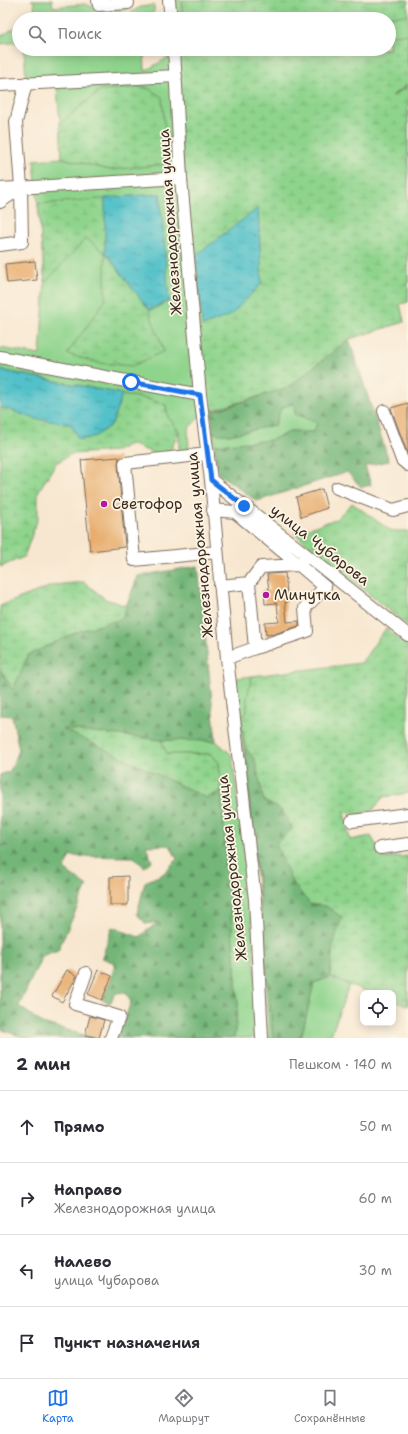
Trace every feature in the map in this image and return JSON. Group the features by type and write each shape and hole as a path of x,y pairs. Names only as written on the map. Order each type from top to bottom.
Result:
{"street":[{"path":"98,0 99,5 128,3"},
{"path":"169,0 170,12"},
{"name":"Железнодорожная улица","path":"175,56 181,178 200,395 211,480 227,658 254,900 262,1038"},
{"path":"0,85 176,76"},
{"path":"0,245 22,242 21,188 16,122 26,83"},
{"path":"0,189 181,178"},
{"path":"0,202 21,188"},
{"path":"0,357 200,395"},
{"path":"384,411 402,460 408,465"},
{"path":"208,454 125,462 134,560 217,552"},
{"name":"улица Чубарова","path":"211,480 304,561 408,635"},
{"path":"337,488 393,510 408,506"},
{"path":"214,510 235,512 304,561 325,587 305,608 307,631 227,658"},
{"path":"255,648 249,583 261,567 304,561"},
{"path":"220,586 249,583"},
{"path":"352,822 408,814"},
{"path":"380,848 408,844"},
{"path":"86,973 75,1004 119,1017 111,1038"}],"green space":[{"path":"31,0 52,0 53,7 85,4 96,8 133,6 121,12 35,12 34,2"},
{"path":"175,0 184,0 182,2 182,12 176,12"},
{"path":"184,0 408,0 408,15 396,16 396,12 182,12 182,2"},
{"path":"154,5 154,11 131,12 141,7"},
{"path":"408,15 408,302 400,304 404,322 349,339 287,388 203,413 188,429 189,451 179,455 179,431 168,417 166,405 151,400 0,370 0,348 40,355 45,283 34,160 62,158 110,170 100,90 60,124 56,75 26,77 24,56 144,56 145,71 171,56 396,56 396,16"},
{"path":"12,29 12,43 0,44 0,37"},
{"path":"408,34 408,84 390,97 408,87 408,302 400,304 404,322 349,339 287,388 203,413 174,56 396,56 396,35"},
{"path":"146,87 162,97 168,164 110,170 62,158 60,124 100,90"},
{"path":"160,194 169,301 149,311 164,351 132,366 99,363 67,354 105,301 105,253 86,238 45,283 38,204"},
{"path":"349,339 389,461 365,466 371,485 361,487 347,472 257,501 218,473 214,445 271,440 292,431 314,432 317,423 295,414 293,403 281,408 275,425 230,435 213,433 211,412 287,388"},
{"path":"0,370 151,400 166,405 168,417 179,431 170,451 159,455 130,444 116,451 71,454 56,463 38,492 38,518 24,557 0,567"},
{"path":"294,403 295,414 317,423 314,432 292,431 271,440 214,445 213,433 230,435 281,408"},
{"path":"352,503 391,531 408,531 408,626 294,533 336,519"},
{"path":"198,566 216,741 161,740 64,729 207,798 221,791 238,1005 234,1038 115,1038 124,1021 131,1002 126,992 116,993 110,1003 102,1000 112,976 115,963 102,958 112,927 139,937 158,922 146,924 137,914 145,882 163,874 177,859 170,845 146,846 152,861 144,867 134,857 70,856 64,869 87,886 58,950 42,956 19,1006 42,1023 95,1038 25,1038 0,1029 0,775 10,771 19,750 12,716 0,715 0,669 13,690 28,655 79,631 121,619 138,576"},
{"path":"84,582 105,599 127,606 121,619 79,631 28,655 13,690 0,669 0,606 54,585"},
{"path":"386,628 408,646 408,793 383,797 374,809 358,815 344,812 350,840 371,836 384,858 408,856 408,1006 396,1002 396,990 363,990 330,977 333,944 342,917 326,906 310,904 292,882 276,844 293,828 280,809 264,801 255,760 245,747 241,717 247,712 247,698 252,676 361,663"},
{"path":"252,676 247,698 247,712 241,718 273,1038 269,1038 259,902 235,686 237,678"},
{"path":"63,729 161,740 167,754 211,754 219,763 221,791 207,798"},
{"path":"161,740 216,741 232,755 250,901 260,1038 234,1038 238,1005 219,763 211,754 167,754"},
{"path":"245,747 255,760 264,801 280,809 293,828 310,904 326,906 342,917 333,944 330,977 314,983 301,1038 273,1038"},
{"path":"330,977 349,985 330,1038 301,1038 314,983"}],"water":[{"path":"160,194 169,301 149,310 105,252 105,198"},
{"path":"258,208 262,283 231,315 202,326 196,255"},
{"path":"0,370 122,394 112,424 96,436 79,440 71,424 36,419 0,408"}],"building":[{"path":"35,261 37,280 7,283 5,264"},
{"path":"408,403 408,455 391,408"},
{"name":"Светофор","path":"119,457 118,464 125,547 90,551 81,460"},
{"path":"322,489 327,508 301,517 296,497"},
{"path":"285,573 288,602 285,602 287,622 299,621 299,626 266,635 265,623 279,622 277,603 265,604 264,590 269,590 267,574"},
{"path":"128,876 128,905 110,905 110,877"},
{"path":"67,970 77,976 62,1002 52,996"},
{"path":"98,970 112,976 102,1000 88,994"},
{"path":"90,1016 104,1020 99,1038 85,1035"}],"place":[{"name":"Светофор","path":"104,504"},
{"name":"Минутка","path":"266,595"}],"route":[{"path":"131,382 200,395 211,480 244,506"}]}
